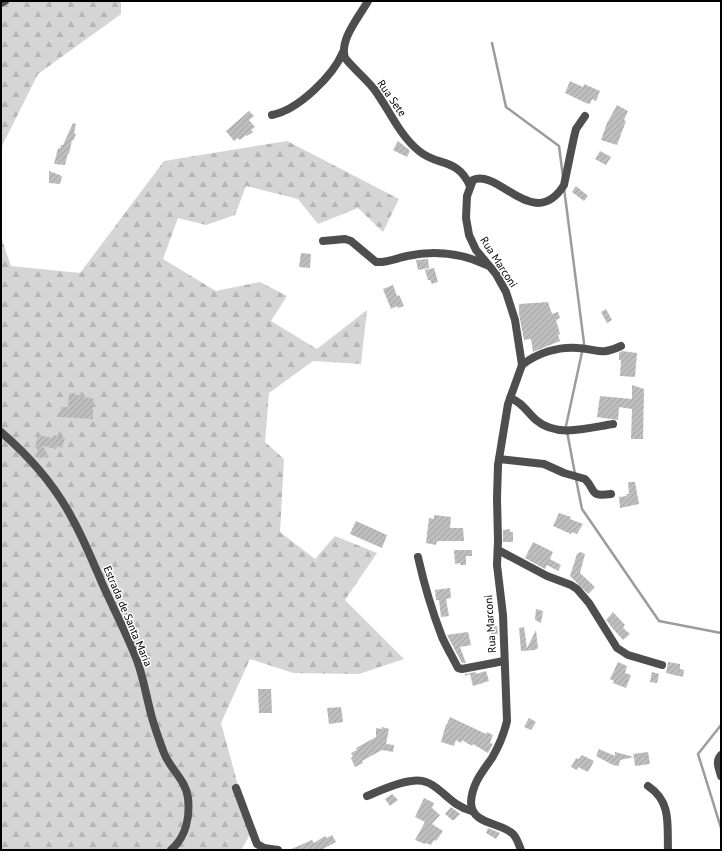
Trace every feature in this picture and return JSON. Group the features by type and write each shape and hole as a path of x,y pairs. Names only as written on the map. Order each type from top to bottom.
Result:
{"street":[{"path":"1,4 5,1"},
{"path":"272,115 281,114 289,109 321,84 337,64 343,52 346,38 368,1"},
{"name":"Rua Sete","path":"343,52 349,64 373,88 412,145 425,156 450,165 462,172 470,186"},
{"path":"470,186 473,180 481,178 526,200 541,203 549,200 560,192 564,185 575,133 585,116"},
{"name":"Rua Marconi","path":"470,186 467,196 466,218 469,235 476,250 499,279 506,292 515,320 522,366 510,398 506,416 499,459 497,498 497,565 503,615 507,721 505,730 495,752 476,781 471,800 472,810"},
{"path":"323,241 345,239 351,241 376,262 383,262 415,254 436,253 464,256 488,265"},
{"path":"522,366 534,357 571,347 608,352 621,346"},
{"path":"510,398 522,404 538,422 554,429 573,431 613,424"},
{"name":"Estrada de Santa Maria","path":"1,432 40,471 74,520 130,642 138,664 150,712 164,754 184,784 188,796 188,815 185,829 178,843 171,850"},
{"path":"499,459 544,464 581,477 588,482 592,491 598,495 611,494"},
{"path":"498,550 547,576 571,585 577,589 589,603 617,648 628,655 662,665"},
{"path":"418,557 423,579 443,638 458,668 462,669 504,661"},
{"path":"721,755 718,760 718,764 721,776"},
{"path":"367,796 408,781 425,781 433,785 461,807 472,810 485,822 512,833 521,850"},
{"path":"648,786 660,796 664,802 668,850"},
{"path":"236,788 257,844 264,848 278,850"}],"green space":[{"path":"1,1 121,1 121,14 38,74 1,148"},
{"path":"287,141 399,199 383,232 358,208 318,224 298,199 246,186 235,215 206,225 178,218 163,259 216,291 260,282 287,296 271,321 317,349 367,310 361,364 313,361 269,393 265,442 284,459 280,532 315,559 335,536 377,553 345,600 404,659 359,674 293,673 250,659 221,723 251,833 241,850 1,850 1,237 11,266 80,273 164,161"}],"building":[{"path":"570,81 583,87 584,84 600,91 596,101 592,99 590,104 586,103 565,93"},
{"path":"617,105 628,111 617,145 601,140 607,123"},
{"path":"249,111 254,116 249,120 255,127 251,130 253,132 240,140 238,138 234,141 226,131"},
{"path":"73,123 76,124 74,133 76,134 73,141 72,140 65,165 54,164 58,148 60,149 61,145 63,145"},
{"path":"398,141 410,151 407,157 393,150"},
{"path":"600,151 611,157 606,165 595,159"},
{"path":"49,171 62,176 60,184 49,183"},
{"path":"576,186 588,196 584,201 572,192"},
{"path":"301,253 311,254 310,268 299,267"},
{"path":"428,259 429,268 418,270 416,260"},
{"path":"434,268 438,282 432,284 430,280 428,280 425,270"},
{"path":"393,285 397,296 399,295 404,306 398,308 397,306 391,309 383,289"},
{"path":"548,302 552,314 558,312 560,318 556,320 560,334 558,335 560,341 533,352 531,339 524,340 519,314 519,304"},
{"path":"606,309 612,320 607,323 601,312"},
{"path":"622,351 637,353 635,377 620,376 621,360 619,360 619,353"},
{"path":"632,385 644,389 643,439 631,439 632,409 619,407 618,420 597,417 600,396 632,399"},
{"path":"69,393 82,395 81,397 93,398 93,419 61,417 61,407 68,407"},
{"path":"38,435 53,438 53,435 65,438 62,448 57,446 56,449 43,446 49,457 38,458 37,448 35,448"},
{"path":"628,482 635,482 639,504 620,508 619,497 627,496 626,494 629,494"},
{"path":"559,513 571,517 570,519 583,524 577,534 572,532 571,534 553,526"},
{"path":"434,515 451,517 450,528 463,528 464,541 437,541 436,545 426,543 429,518 434,519"},
{"path":"356,521 387,535 382,548 350,534"},
{"path":"510,529 510,532 513,532 513,542 503,542 503,530"},
{"path":"533,542 553,552 550,559 561,565 558,571 547,565 545,569 525,558"},
{"path":"454,550 472,550 472,556 466,556 466,565 460,565 460,563 455,564"},
{"path":"580,552 585,554 580,573 595,587 588,594 570,576 577,554"},
{"path":"450,588 451,598 446,599 449,616 441,617 439,600 436,600 435,590"},
{"path":"536,609 543,611 541,623 535,620"},
{"path":"613,612 625,625 623,628 630,634 623,640 606,620"},
{"path":"497,626 498,634 491,634 490,628"},
{"path":"524,627 527,648 536,630 538,648 535,650 521,651 519,628"},
{"path":"468,632 471,645 460,647 466,663 462,663 447,635"},
{"path":"618,662 627,666 625,673 631,675 626,688 613,683 614,681 610,679"},
{"path":"668,662 680,664 680,669 684,670 683,677 666,673"},
{"path":"486,671 489,681 473,686 470,674 465,676 465,674 476,672 476,674"},
{"path":"652,672 659,674 657,683 650,682"},
{"path":"258,689 271,689 272,713 259,713"},
{"path":"341,707 343,722 329,724 327,708"},
{"path":"450,717 486,734 487,732 493,735 490,743 493,744 488,753 473,744 472,746 462,740 461,743 456,740 454,746 441,742 446,724"},
{"path":"529,718 536,722 531,730 524,727"},
{"path":"382,727 389,729 386,744 394,745 393,752 382,750 362,761 363,763 355,767 351,758 353,756 351,753 357,750 356,748 376,737 376,728 382,729"},
{"path":"599,749 615,756 615,752 634,757 620,760 619,766 613,765 596,756"},
{"path":"648,752 650,764 635,766 633,754"},
{"path":"582,755 594,761 588,772 578,767 577,770 571,767 576,758 579,759"},
{"path":"392,794 398,800 390,806 385,799"},
{"path":"424,798 434,803 432,808 440,815 432,824 443,831 431,845 415,840 425,822 415,817"},
{"path":"451,807 460,814 454,820 445,814"},
{"path":"488,828 500,833 496,839 486,833"},
{"path":"332,835 336,842 321,850 289,850 312,840 314,843 325,836 327,838"}],"waterway":[{"path":"492,43 506,107 559,146 563,177"},
{"path":"564,188 584,343 566,426 575,474"},
{"path":"576,479 582,509 659,621 721,633"},
{"path":"721,725 698,754 721,828"}]}
